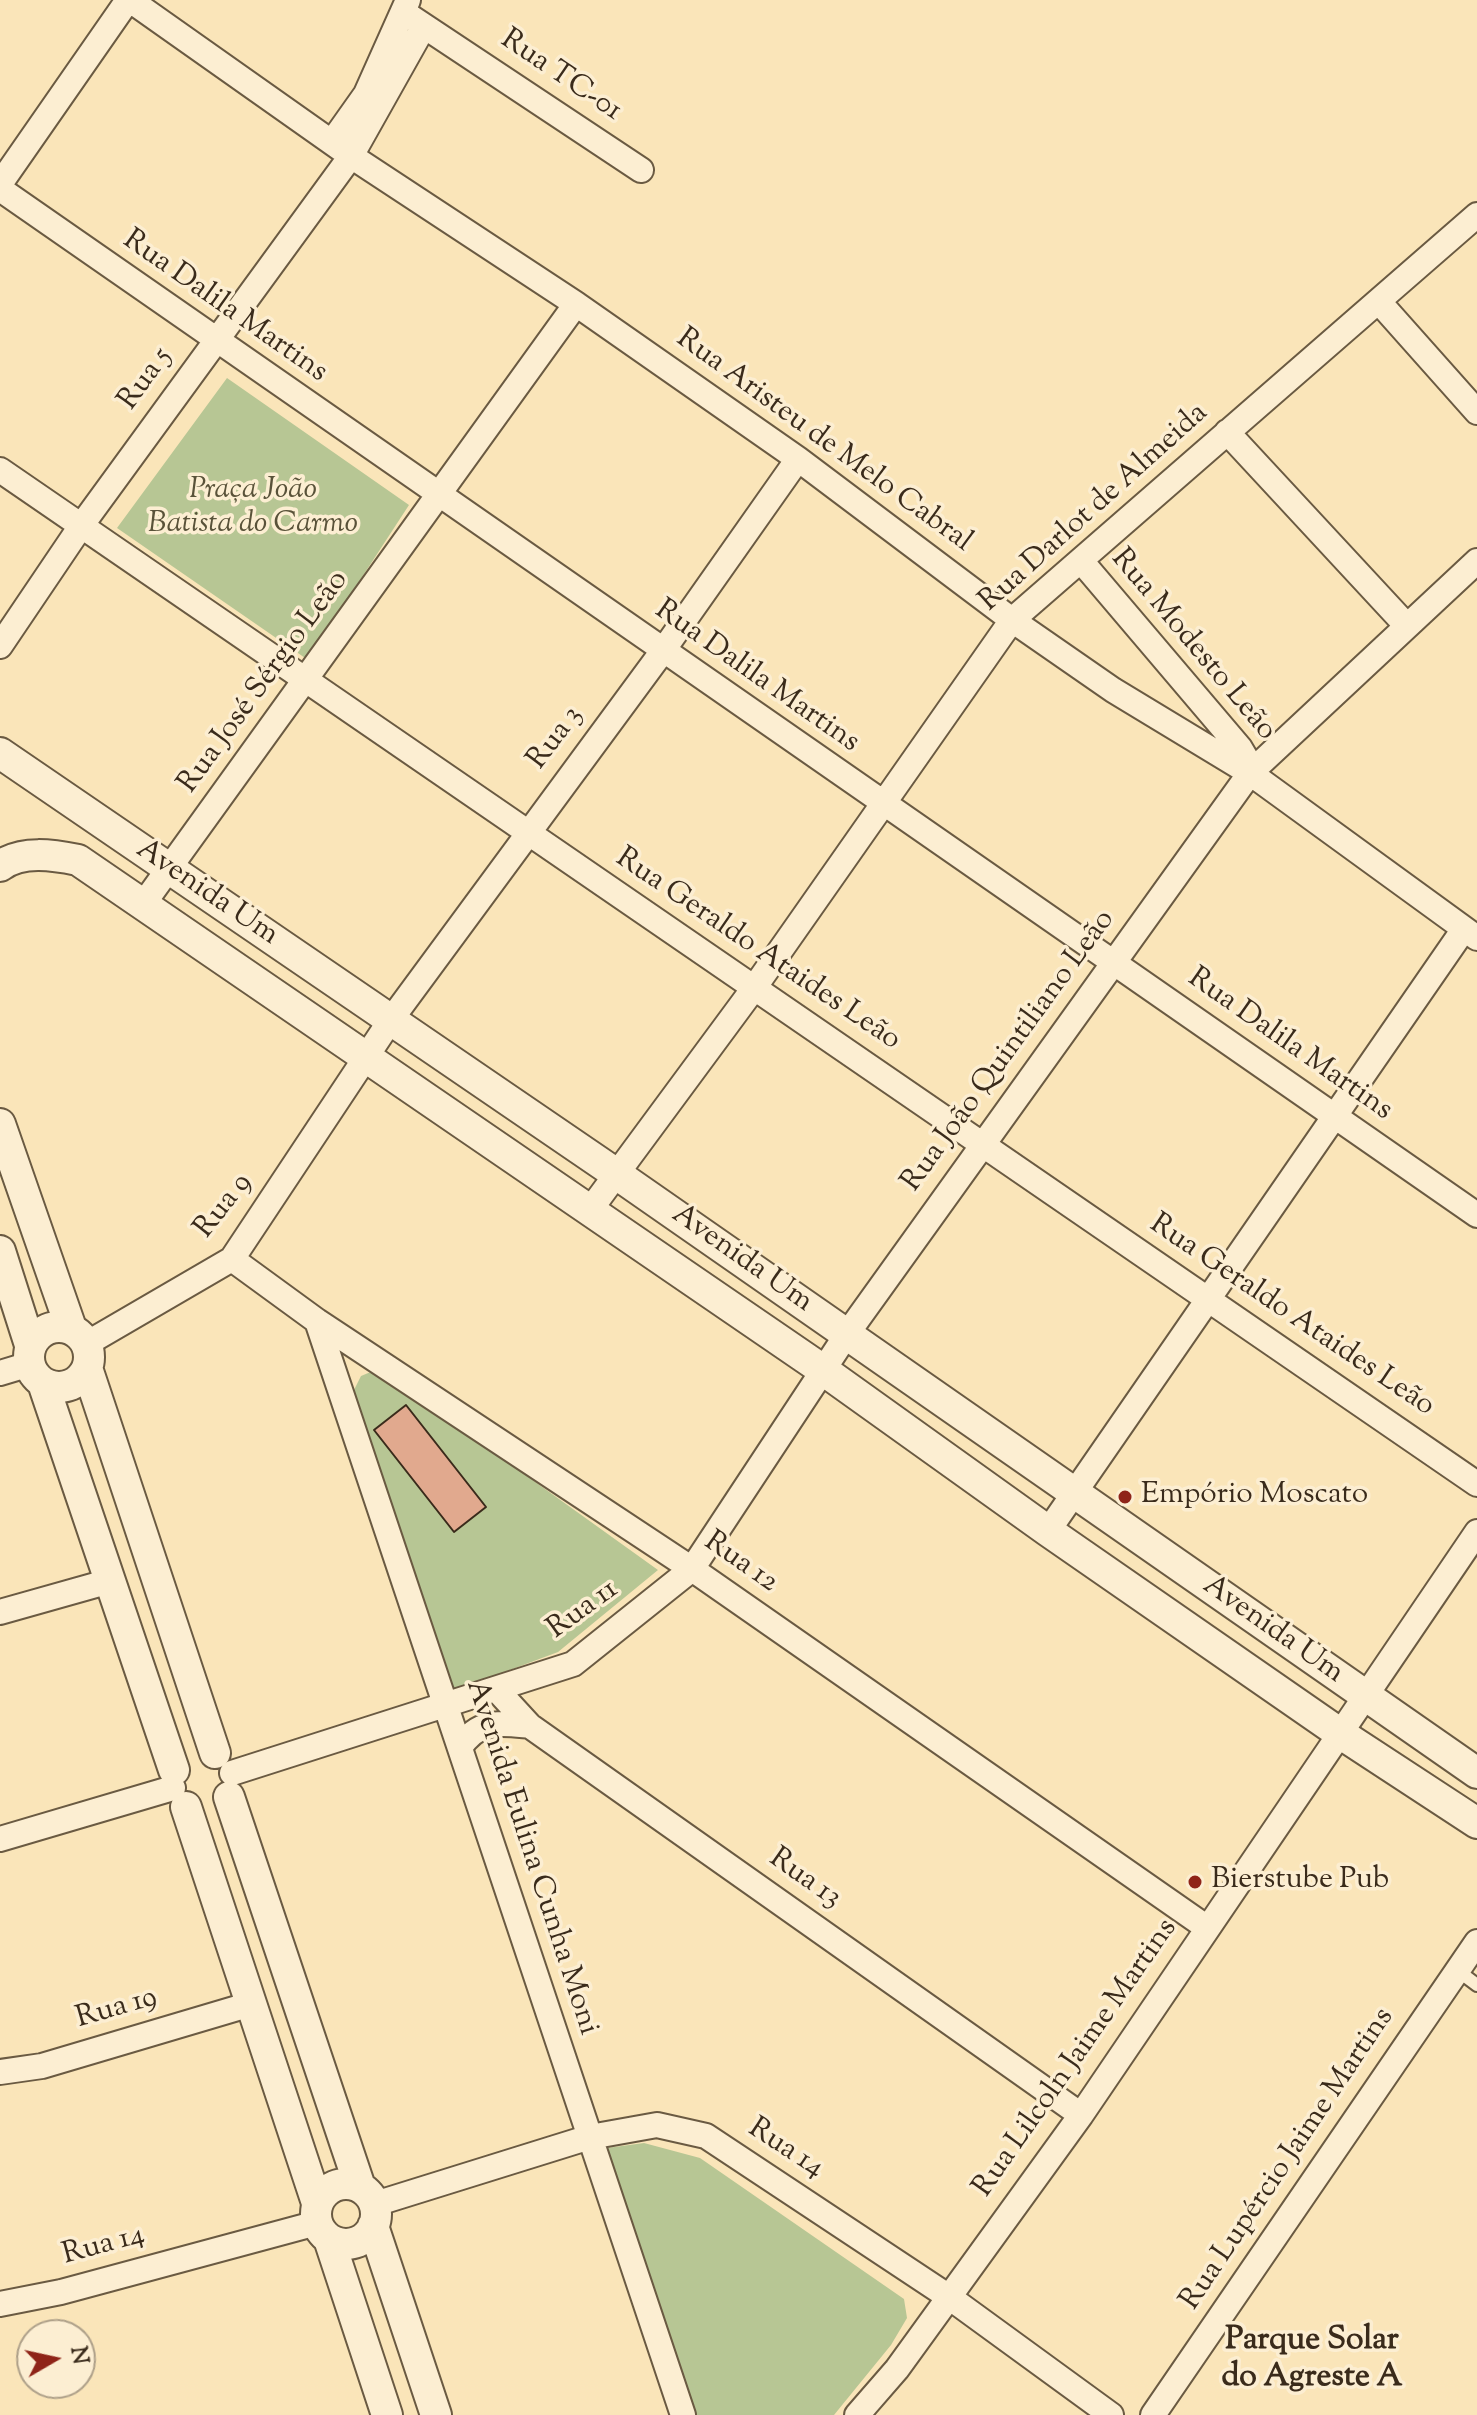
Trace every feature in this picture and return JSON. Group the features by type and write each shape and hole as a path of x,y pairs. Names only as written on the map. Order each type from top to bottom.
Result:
{"street":[{"name":"Rua Aristeu de Melo Cabral","path":"129,0 798,459 1012,620 1113,690 1252,772 1471,933"},
{"path":"0,187 129,0"},
{"path":"342,149 406,6"},
{"name":"Rua TC-01","path":"406,6 424,26 641,170"},
{"path":"342,149 424,26"},
{"name":"Rua 5","path":"0,646 81,526 215,340 342,149"},
{"name":"Rua Dalila Martins","path":"0,187 439,498 1477,1215"},
{"name":"Rua Darlot de Almeida","path":"590,1210 754,988 1012,620 1380,303 1477,215"},
{"path":"1380,303 1477,412"},
{"name":"Rua José Sérgio Leão","path":"144,903 576,304"},
{"path":"1227,432 1406,625"},
{"name":"Rua 3","path":"368,1058 390,1021 662,652 798,459"},
{"name":"Rua Geraldo Ataides Leão","path":"0,470 1477,1484"},
{"name":"Rua João Quintiliano Leão","path":"823,1370 1252,772 1477,561"},
{"name":"Rua Modesto Leão","path":"1082,562 1240,748 1252,772"},
{"name":"Avenida Um","path":"0,753 615,1173 1477,1773"},
{"name":"Avenida Um","path":"0,866 26,856 53,855 78,860 823,1370 1338,1732 1477,1823"},
{"path":"1048,1531 1334,1116 1471,933"},
{"name":"Rua 9","path":"81,1347 232,1259 368,1058"},
{"path":"0,1124 81,1347 436,2415"},
{"path":"0,1251 34,1364 110,1581 387,2415"},
{"name":"Rua 12","path":"232,1259 317,1321 692,1569 1206,1927"},
{"name":"Avenida Eulina Cunha Moni","path":"317,1321 683,2415"},
{"path":"34,1364 46,1329 81,1347"},
{"path":"0,1373 34,1364 67,1386 77,1382 81,1347"},
{"name":"Rua 11","path":"225,1774 573,1664 692,1569 823,1370"},
{"path":"1364,1694 1477,1532"},
{"path":"0,1612 110,1581"},
{"name":"Rua 13","path":"496,1689 530,1726 1081,2115"},
{"name":"Rua Lilcoln Jaime Martins","path":"857,2415 949,2297 1081,2115 1364,1694"},
{"path":"460,1747 477,1728 499,1723 530,1726"},
{"path":"178,1788 190,1753 225,1774"},
{"path":"178,1788 200,1812 211,1811 225,1774"},
{"path":"0,1839 178,1788"},
{"name":"Rua Lupércio Jaime Martins","path":"1153,2415 1467,1977 1477,1942"},
{"name":"Rua 19","path":"0,2072 42,2066 251,2004"},
{"name":"Rua 14","path":"369,2206 590,2137 657,2125 706,2136 949,2297 1111,2415"},
{"path":"321,2222 333,2186 345,2183 369,2206"},
{"path":"321,2222 343,2245 354,2244 364,2239 369,2206"},
{"name":"Rua 14","path":"0,2304 61,2292 321,2222"}],"green space":[{"name":"Praça João Batista do Carmo","path":"227,378 409,505 308,660 117,528"},
{"path":"373,1371 386,1375 658,1570 558,1652 451,1692 352,1394 361,1376"},
{"path":"644,2143 700,2158 904,2299 907,2318 891,2345 834,2415 693,2415 607,2148"}],"building":[{"path":"406,1405 486,1507 454,1532 374,1430"}],"place":[{"name":"Empório Moscato","path":"1125,1497"},
{"name":"Bierstube Pub","path":"1195,1882"}],"district":[{"name":"Parque Solar do Agreste A","path":"1312,2362"}]}
